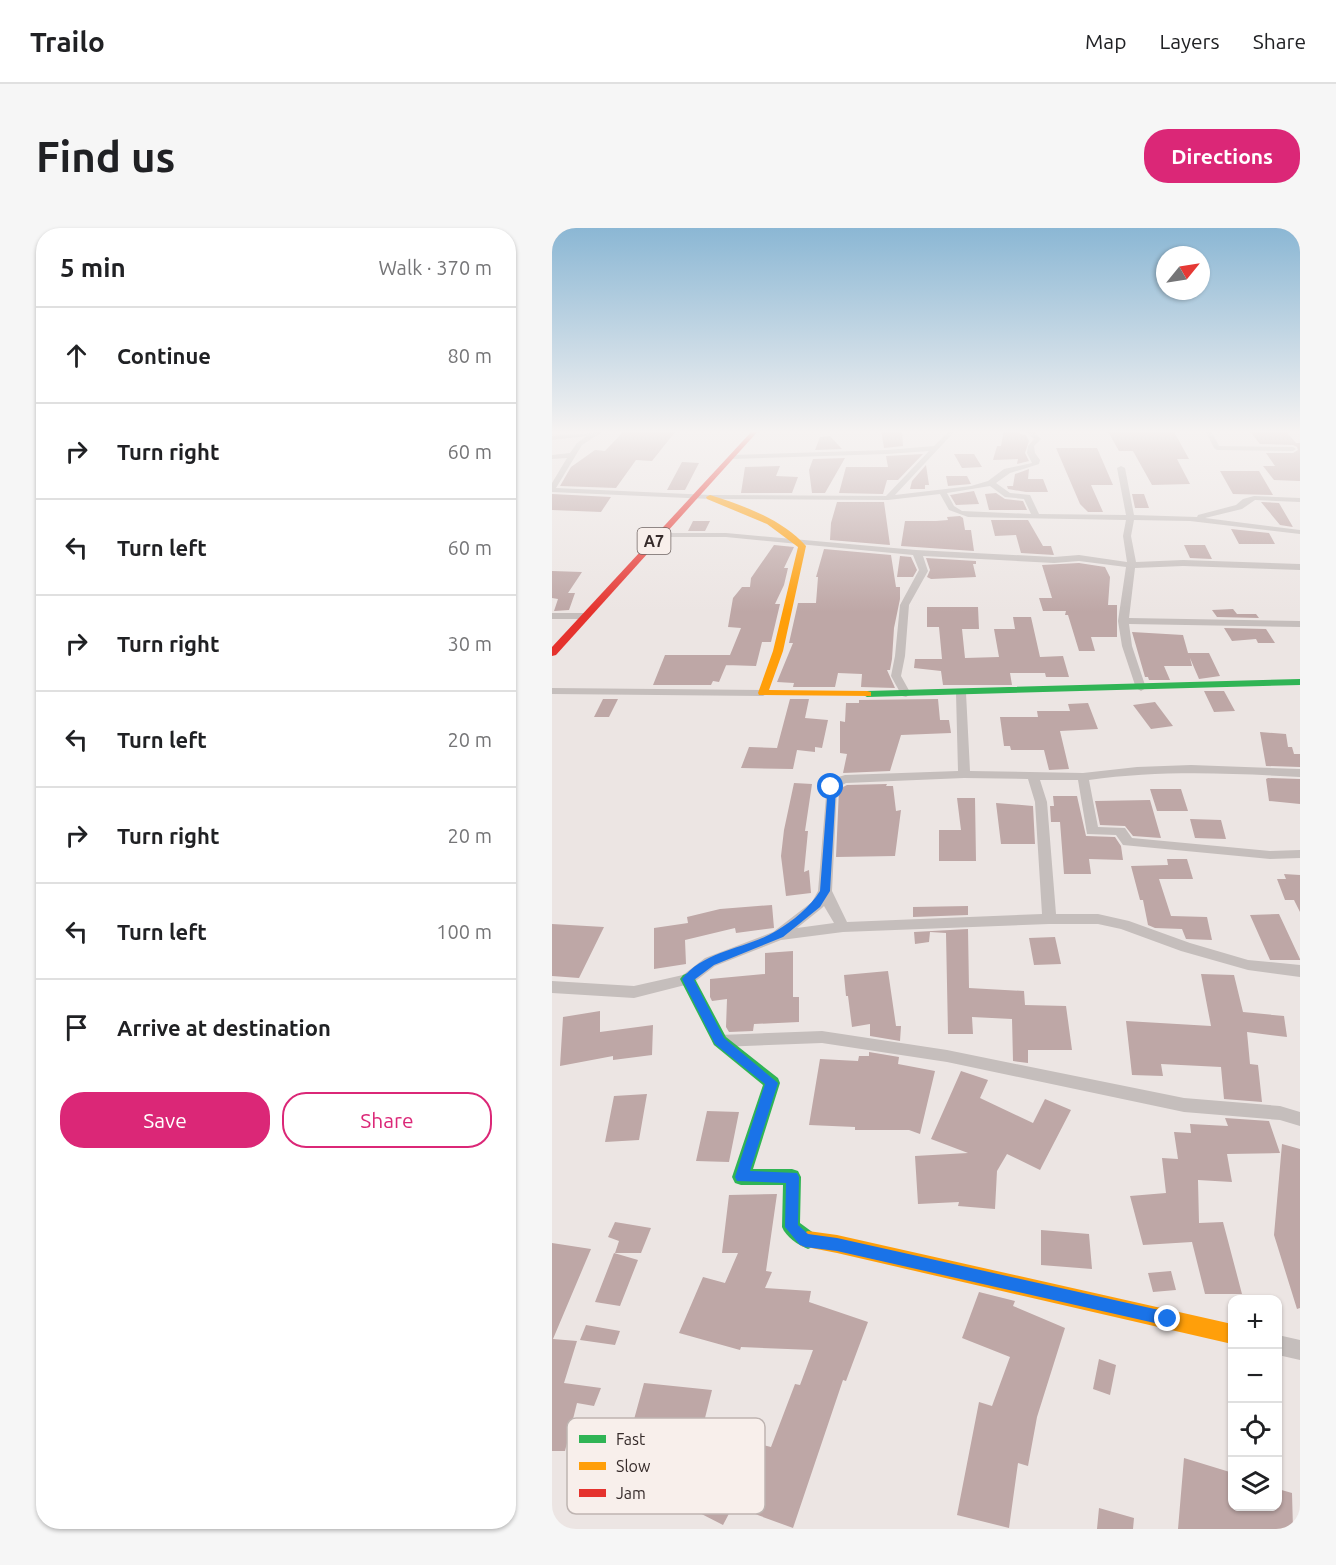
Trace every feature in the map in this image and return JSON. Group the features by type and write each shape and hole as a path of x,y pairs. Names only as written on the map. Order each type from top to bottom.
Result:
{"main road":[{"name":"A7","path":"552,653 699,491"},
{"path":"710,497 782,526 800,543 802,549 778,651 763,693 961,693 1300,682"},
{"path":"688,979 720,1041 772,1083 741,1177 792,1177 792,1227 805,1240 837,1244 1228,1333"}],"street":[{"path":"587,491 710,497 888,498 943,491 951,510 961,514 1190,519 1300,532"},
{"path":"888,498 895,491"},
{"path":"1002,491 1008,495 1027,497 1036,516"},
{"path":"1125,491 1130,518 1127,536 1132,565 1123,621 1127,646 1141,688"},
{"path":"1190,519 1224,512 1254,498 1300,500"},
{"path":"659,535 726,535 916,553 1054,560 1080,558 1132,565 1183,563 1300,567"},
{"path":"906,694 896,676 906,598 918,584 919,575 924,571 916,553"},
{"path":"552,616 586,616"},
{"path":"1123,621 1300,624"},
{"path":"552,691 763,693"},
{"path":"961,693 964,774"},
{"path":"843,927 825,891 831,787 836,782 845,779 964,774 1083,777 1121,770 1229,769 1300,773"},
{"path":"1033,776 1041,802 1049,919"},
{"path":"1083,777 1092,831 1120,831 1128,842 1270,855 1300,854"},
{"path":"779,934 816,905 825,891"},
{"path":"552,987 634,992 688,979 710,962 779,934 843,927 1049,919 1098,919 1124,925 1176,944 1248,965 1300,971"},
{"path":"720,1041 822,1037 947,1056 1184,1105 1281,1113 1300,1119"},
{"path":"1282,1346 1300,1350"}],"building":[{"path":"741,491 793,491 792,493 741,493"},
{"path":"812,491 826,491 825,493 812,493"},
{"path":"840,491 884,491 883,494 839,493"},
{"path":"974,491 979,504 956,505 950,495"},
{"path":"1018,491 1048,492 1026,492"},
{"path":"1074,491 1094,491 1103,512 1088,512 1080,504"},
{"path":"1231,491 1270,491 1273,495 1233,494"},
{"path":"996,493 1005,499 1023,501 1027,510 989,510 985,494"},
{"path":"552,494 611,497 601,512 552,510"},
{"path":"1132,494 1144,494 1149,508 1135,508"},
{"path":"837,502 884,502 890,545 830,540 831,523"},
{"path":"1261,502 1279,503 1293,527 1280,525"},
{"path":"960,516 963,518 965,530 971,530 974,551 901,546 905,521 948,520 947,517"},
{"path":"991,520 1028,520 1043,546 1051,546 1054,555 1021,553 1016,535 995,536"},
{"path":"693,521 710,521 705,531 688,531"},
{"path":"1231,529 1269,533 1275,544 1239,544"},
{"path":"774,545 794,547 784,568 788,568 784,585 775,604 780,604 771,642 762,642 756,666 726,665 719,682 713,681 711,685 653,685 665,655 730,655 741,628 728,627 733,598 742,587 750,587 751,578"},
{"path":"1184,545 1205,545 1212,559 1190,558"},
{"path":"824,549 891,555 896,587 900,587 892,659 890,670 887,670 895,688 861,687 862,674 838,673 835,687 793,687 794,683 777,682 793,643 789,643 798,603 816,603 818,577 816,577"},
{"path":"900,556 911,557 917,570 913,577 897,577"},
{"path":"926,558 976,561 976,564 973,564 976,577 931,579 927,577 930,570"},
{"path":"1079,563 1105,567 1110,577 1108,605 1117,605 1117,637 1091,637 1095,651 1079,651 1068,615 1065,615 1066,611 1043,611 1039,598 1052,598 1042,565"},
{"path":"552,571 582,572 568,593 575,593 569,610 554,611 558,599 552,598"},
{"path":"927,607 978,607 979,629 962,629 965,658 999,657 994,629 1015,629 1013,617 1031,617 1040,657 1063,656 1069,677 1046,677 1045,673 1010,673 1012,685 943,685 941,671 914,668 915,659 942,659 939,627 927,627"},
{"path":"1233,609 1237,614 1256,614 1259,618 1217,617 1212,610"},
{"path":"1224,628 1266,629 1275,643 1258,643 1256,639 1232,641"},
{"path":"1132,632 1183,635 1188,653 1209,653 1220,676 1199,679 1190,658 1192,666 1164,666 1170,680 1149,680 1145,677"},
{"path":"1204,691 1224,691 1235,711 1214,712"},
{"path":"603,699 618,699 609,717 594,717"},
{"path":"790,699 809,699 805,718 828,720 822,748 815,747 815,752 797,750 793,769 741,768 749,747 777,748"},
{"path":"938,699 940,720 949,720 951,733 901,735 890,771 843,773 847,754 840,753 840,721 845,722 846,703 859,703 859,700"},
{"path":"1155,702 1173,726 1151,729 1133,705"},
{"path":"1088,703 1098,729 1060,731 1069,769 1049,770 1044,750 1011,750 1010,746 1004,746 1000,717 1038,717 1037,711 1070,711 1068,704"},
{"path":"1260,732 1286,734 1288,747 1292,747 1294,754 1300,754 1300,767 1266,766"},
{"path":"1266,779 1300,779 1300,804 1269,801"},
{"path":"794,783 812,784 805,831 808,831 804,872 809,870 811,893 786,896 781,856"},
{"path":"887,784 886,786 893,786 896,811 901,810 895,856 836,857 839,789 847,785"},
{"path":"1150,789 1181,789 1188,811 1157,811"},
{"path":"1053,796 1077,796 1086,836 1115,837 1121,846 1123,860 1089,859 1091,874 1064,874 1060,822 1051,822 1050,806 1054,806"},
{"path":"957,798 975,798 976,861 939,861 939,830 961,830"},
{"path":"1150,800 1161,838 1133,836 1125,826 1100,825 1095,801"},
{"path":"996,803 1033,806 1035,844 1001,844"},
{"path":"1190,819 1221,820 1226,839 1195,838"},
{"path":"1167,859 1187,859 1193,879 1159,879 1171,916 1207,917 1212,940 1186,939 1182,929 1155,928 1148,925 1143,900 1140,900 1131,866 1168,865"},
{"path":"1284,874 1300,875 1300,912 1294,900 1285,900 1277,879 1286,879"},
{"path":"772,905 774,928 736,933 735,928 685,940 686,964 654,969 654,928 688,923 687,917 720,909"},
{"path":"968,906 968,915 913,917 913,907"},
{"path":"1279,914 1300,960 1270,960 1250,915"},
{"path":"552,924 604,927 579,978 552,976"},
{"path":"968,929 969,988 1024,991 1025,1005 1066,1006 1072,1050 1028,1050 1028,1063 1013,1061 1012,1019 972,1017 973,1034 948,1034 946,933 930,932 929,942 915,944 914,932"},
{"path":"1055,937 1061,964 1034,965 1029,938"},
{"path":"793,951 793,997 799,997 799,1022 754,1024 753,1031 729,1032 726,1027 727,999 712,1001 710,979 765,974 765,953"},
{"path":"888,971 896,1026 901,1026 900,1041 870,1036 870,1024 852,1027 848,996 846,996 844,975"},
{"path":"1201,974 1234,975 1243,1012 1284,1016 1287,1037 1247,1032 1250,1064 1258,1065 1262,1102 1224,1099 1221,1067 1161,1064 1163,1076 1132,1075 1126,1021 1211,1026"},
{"path":"600,1011 600,1032 653,1025 652,1055 613,1060 613,1056 560,1066 563,1017"},
{"path":"869,1052 899,1057 898,1064 935,1071 920,1134 909,1130 855,1130 855,1127 809,1125 820,1059 858,1061 859,1056 869,1056"},
{"path":"961,1071 988,1080 980,1098 1033,1123 1045,1099 1071,1110 1040,1170 1007,1154 997,1171 995,1209 958,1206 959,1202 918,1204 915,1156 968,1153 931,1139"},
{"path":"647,1094 639,1140 605,1142 614,1096"},
{"path":"707,1111 739,1112 729,1162 696,1161"},
{"path":"1225,1118 1269,1121 1280,1153 1227,1154 1232,1182 1198,1180 1199,1223 1223,1222 1242,1294 1205,1294 1192,1242 1143,1245 1130,1196 1166,1193 1162,1158 1178,1159 1174,1132 1191,1133 1190,1124 1228,1126"},
{"path":"1282,1144 1300,1149 1300,1308 1297,1309 1274,1235"},
{"path":"777,1194 766,1271 772,1272 765,1288 811,1291 809,1302 868,1322 846,1381 843,1380 793,1528 755,1514 765,1514 765,1446 771,1447 795,1384 800,1385 813,1350 741,1347 740,1350 679,1333 703,1277 725,1283 738,1253 722,1253 729,1195"},
{"path":"615,1222 651,1228 641,1253 615,1253 619,1241 608,1237"},
{"path":"1041,1230 1089,1234 1092,1269 1041,1265"},
{"path":"552,1243 591,1249 553,1339 577,1341 564,1383 601,1388 594,1406 577,1403 573,1418 567,1418 565,1451 552,1451"},
{"path":"614,1253 638,1260 620,1306 595,1302"},
{"path":"1171,1271 1176,1290 1153,1292 1148,1273"},
{"path":"979,1292 1015,1301 1013,1306 1065,1328 1037,1417 1028,1466 1018,1463 1009,1528 957,1515 979,1402 992,1406 1010,1357 962,1338"},
{"path":"586,1325 620,1331 615,1345 580,1340"},
{"path":"1099,1359 1116,1365 1110,1395 1093,1389"},
{"path":"644,1383 712,1390 705,1418 634,1418"},
{"path":"1184,1458 1228,1471 1228,1511 1282,1511 1282,1490 1292,1493 1293,1529 1178,1529"},
{"path":"1099,1508 1134,1518 1133,1529 1097,1529"},
{"path":"702,1514 729,1514 723,1525"}],"traffic: fast":[{"path":"867,694 1300,682"},
{"path":"688,979 720,1041 772,1083 741,1177 792,1177 791,1227 808,1240"}],"traffic: slow":[{"path":"710,497 759,517 781,529 802,546 778,651 763,693 867,694"},
{"path":"808,1240 837,1244 1228,1333"}],"traffic: jam":[{"path":"552,653 700,491"}],"route":[{"path":"831,787 825,891 816,905 779,934 710,962 688,979 720,1041 772,1083 741,1177 792,1177 792,1227 805,1240 837,1244 1168,1319"}]}
